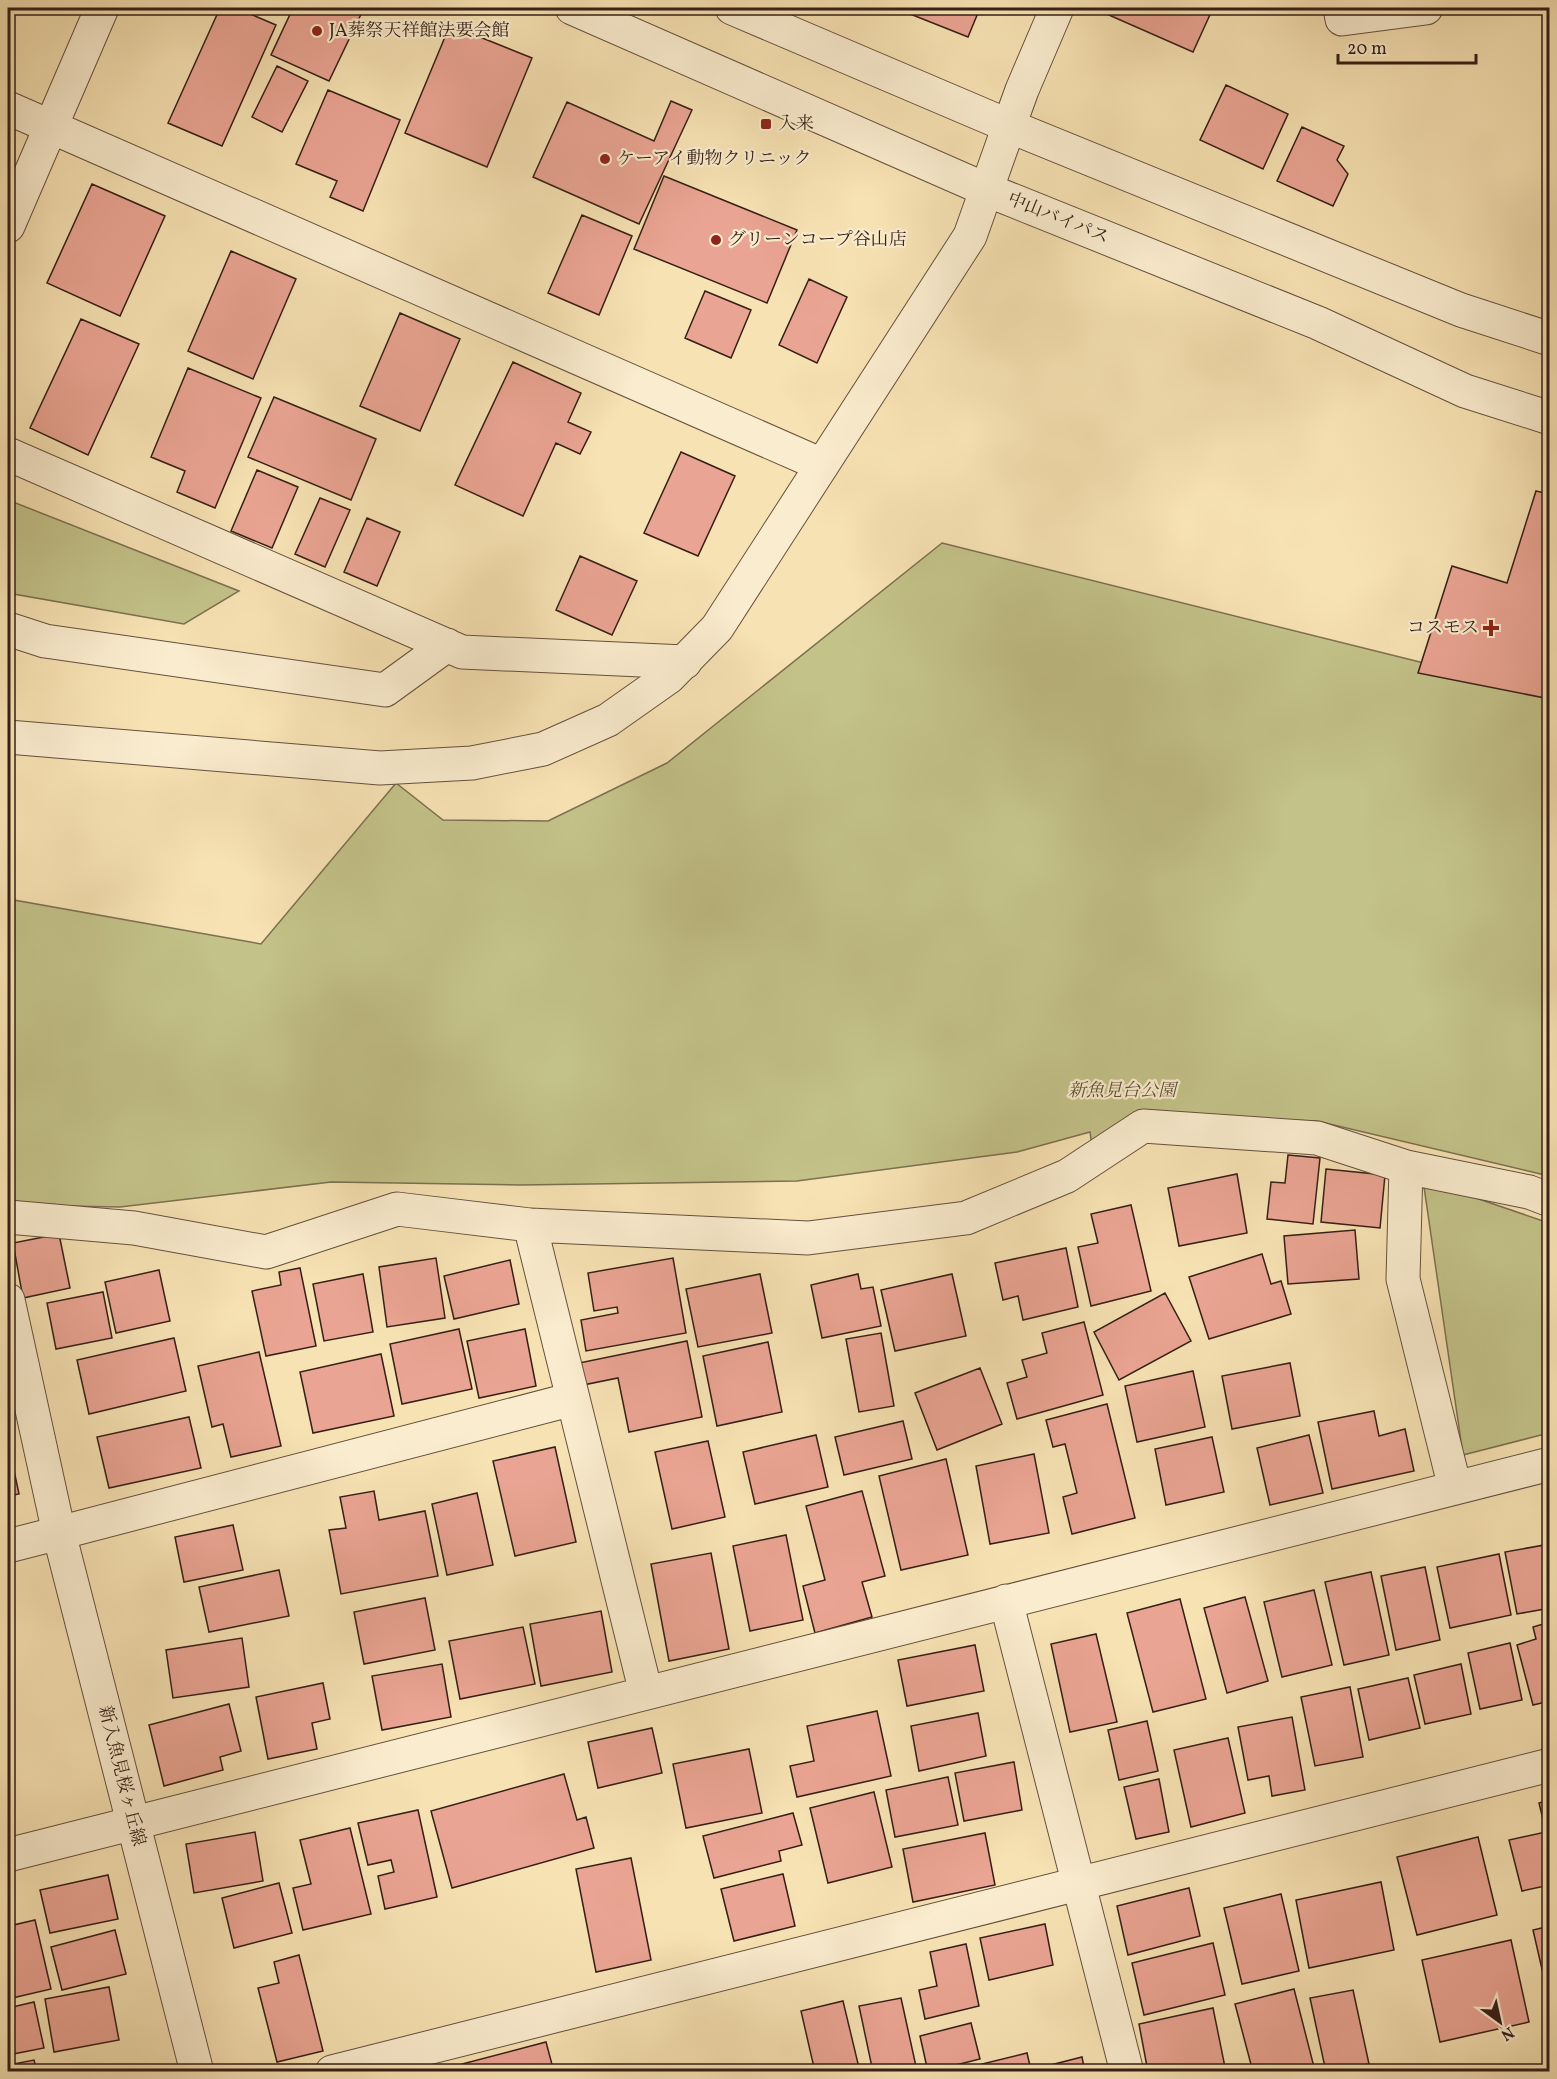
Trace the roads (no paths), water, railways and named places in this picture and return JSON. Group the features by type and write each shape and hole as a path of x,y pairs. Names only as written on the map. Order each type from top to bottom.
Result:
{"street":[{"path":"8,226 102,8"},
{"name":"中山バイパス","path":"572,8 987,190 1318,323 1465,391 1550,418"},
{"path":"732,8 1009,126 1461,310 1550,339"},
{"path":"8,738 380,768 472,763 543,748 608,720 669,678 717,628 970,236 1022,90 1057,8"},
{"path":"1340,8 1342,19 1426,8"},
{"path":"8,108 822,465"},
{"path":"8,454 462,652 685,662"},
{"path":"8,629 45,641 385,690 447,645"},
{"path":"8,1217 134,1228 266,1252 397,1209 530,1225 808,1238 966,1218 1067,1176 1143,1126 1317,1138 1406,1167 1529,1192 1550,1200"},
{"path":"1406,1167 1403,1279 1455,1488"},
{"path":"530,1225 646,1693"},
{"name":"新入魚見桜ヶ丘線","path":"8,1300 59,1533 197,2072"},
{"path":"8,1546 573,1399"},
{"path":"8,1855 1550,1464"},
{"path":"1006,1601 1127,2072"},
{"path":"332,2072 1550,1765"}],"place":[{"name":"JA葬祭天祥館法要会館","path":"317,31"},
{"name":"入来","path":"766,124"},
{"name":"ケーアイ動物クリニック","path":"605,159"},
{"name":"グリーンコープ谷山店","path":"716,240"},
{"name":"コスモス","path":"1491,628"}],"park label":[{"name":"新魚見台公園","path":"1122,1091"}]}
